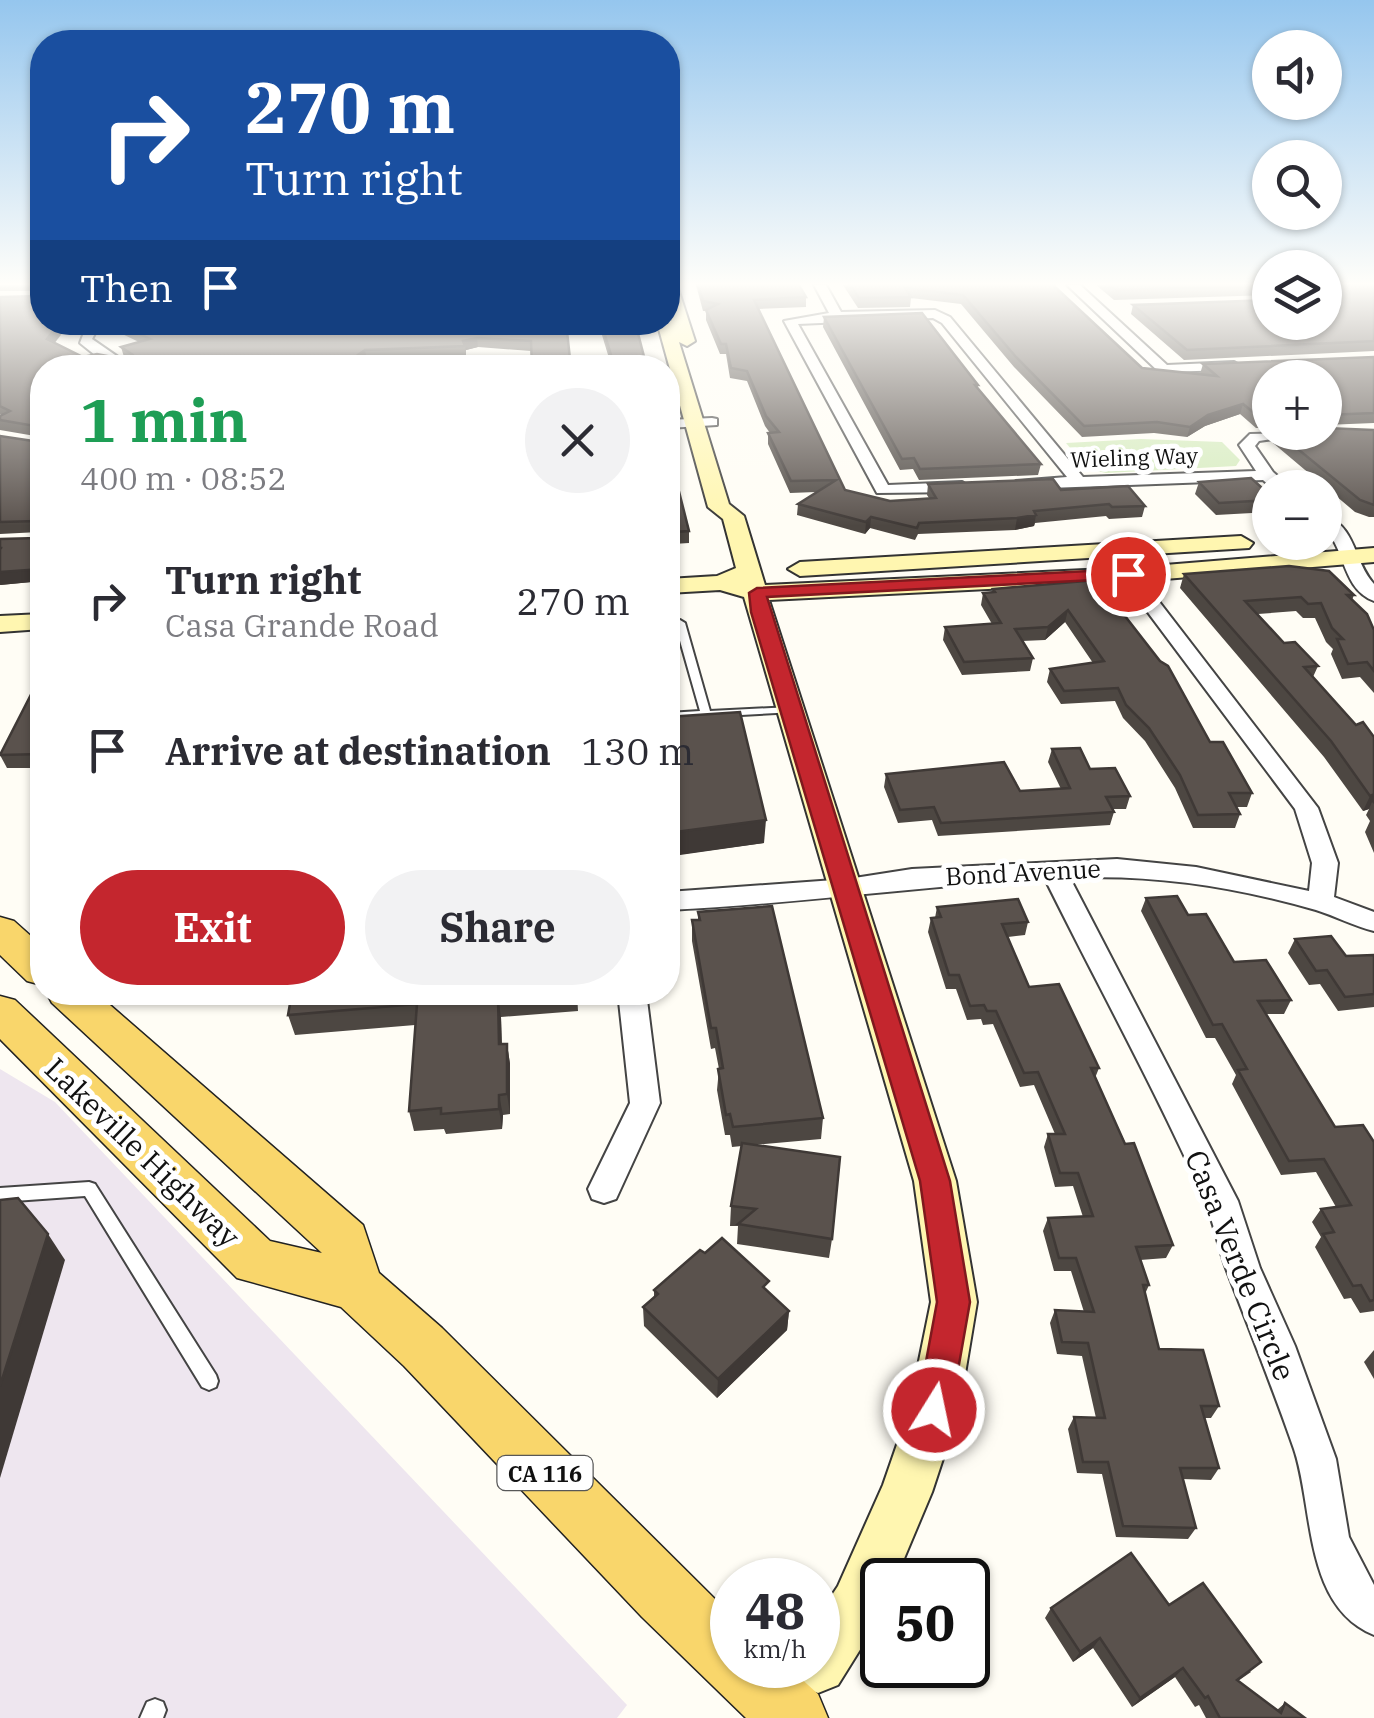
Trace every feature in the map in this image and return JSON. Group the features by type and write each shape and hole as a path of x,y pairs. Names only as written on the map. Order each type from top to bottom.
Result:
{"main road":[{"path":"681,365 702,422"},
{"path":"688,365 719,507 733,516 743,582 791,710 935,1181 954,1302 934,1410 906,1492 857,1605 800,1695"},
{"path":"680,585 1128,574 1348,547 1374,536"},
{"path":"743,582 1111,550 1252,543"},
{"path":"4,627 30,624"},
{"path":"0,931 30,959"},
{"path":"82,1005 345,1241 356,1287"},
{"name":"Lakeville Highway","path":"0,1012 255,1261 356,1287 423,1347 710,1639"}],"street":[{"path":"815,365 883,490 980,486"},
{"path":"983,365 1078,482"},
{"path":"1160,365 1164,369 1252,365"},
{"path":"680,423 702,422"},
{"path":"1252,440 1246,445 1264,470"},
{"name":"Wieling Way","path":"1000,485 1252,476"},
{"path":"1348,547 1355,574 1374,596"},
{"path":"1111,550 1306,808 1325,863 1322,902"},
{"name":"Bond Avenue","path":"680,899 848,888 912,878 1117,867 1196,876 1322,902 1374,922"},
{"name":"Casa Verde Circle","path":"1052,870 1222,1201 1243,1268 1277,1346 1317,1459 1329,1538 1354,1594 1374,1614"},
{"path":"604,1189 646,1103 634,1005"}],"lane":[{"path":"680,622 706,714"},
{"path":"680,715 791,710"},
{"path":"0,1195 89,1189 209,1381"}],"shaded area":[{"path":"0,1069 55,1102 627,1705 617,1718 0,1718"}],"green space":[{"path":"1141,439 1222,442 1240,460 1236,466 1106,473 1088,469 1066,443"}],"building":[{"path":"0,365 30,365 30,425 0,420 10,411 0,406"},
{"path":"785,365 845,490 890,501 936,498 928,484 1053,479 1061,490 1128,486 1145,506 1109,504 1034,511 1036,515 1017,518 919,523 917,528 871,517 866,522 798,504 836,480 791,481 768,433 779,432 766,416 747,371 731,368"},
{"path":"850,365 963,365 1041,464 920,469 914,458 902,459"},
{"path":"1024,365 1139,365 1217,376 1204,365 1252,365 1252,411 1243,404 1208,415 1190,427 1157,422 1084,426"},
{"path":"1342,365 1374,365 1374,413 1342,414"},
{"path":"1342,429 1374,430 1374,505 1360,500 1342,485 1342,470 1323,470 1299,450 1342,450"},
{"path":"0,436 30,440 30,521 0,522"},
{"path":"1251,478 1252,501 1219,503 1199,482"},
{"path":"680,495 689,531 680,532"},
{"path":"30,538 30,570 0,572 0,539"},
{"path":"1289,566 1329,571 1354,595 1347,595 1367,614 1374,630 1374,671 1367,662 1348,664 1337,639 1343,639 1332,628 1321,603 1308,604 1301,597 1245,601 1284,643 1295,642 1318,666 1304,667 1356,725 1363,722 1374,737 1374,794 1370,796 1331,741 1184,574"},
{"path":"1097,580 1168,666 1210,742 1223,742 1252,793 1229,793 1240,814 1198,815 1180,775 1149,728 1126,705 1118,688 1064,691 1050,669 1104,661 1068,610 1048,627 1015,629 1033,658 964,662 945,627 1001,623 983,593 995,592 993,589"},
{"path":"30,696 30,754 0,755"},
{"path":"740,712 766,820 680,831 680,716"},
{"path":"1080,748 1090,769 1115,768 1130,796 1106,797 1114,812 941,823 934,807 900,810 886,774 1004,762 1020,791 1070,788 1052,749"},
{"path":"1177,896 1188,915 1206,914 1234,962 1266,960 1291,1000 1258,1001 1335,1127 1363,1125 1374,1142 1374,1300 1370,1301 1361,1285 1353,1286 1323,1234 1334,1232 1321,1209 1351,1205 1324,1159 1289,1161 1238,1070 1247,1069 1222,1024 1213,1025 1146,898"},
{"path":"1018,899 1028,922 1002,924 1029,987 1059,984 1099,1068 1091,1068 1125,1144 1134,1143 1173,1245 1136,1247 1149,1285 1143,1285 1159,1349 1203,1350 1219,1406 1201,1406 1219,1468 1180,1468 1196,1528 1123,1526 1108,1462 1083,1462 1074,1417 1105,1418 1088,1343 1062,1342 1055,1310 1094,1312 1076,1258 1059,1258 1048,1218 1093,1216 1078,1173 1060,1173 1048,1134 1065,1134 1038,1072 1024,1073 996,1011 987,1011 984,1005 970,1006 959,975 949,975 931,918 941,917 937,907"},
{"path":"772,906 823,1118 733,1127 730,1114 726,1115 718,1069 723,1068 716,1028 711,1028 692,920 700,920 698,912"},
{"path":"1331,936 1346,956 1374,955 1374,994 1345,997 1327,970 1316,971 1295,939"},
{"path":"290,1005 405,1005 288,1015"},
{"path":"417,1005 498,1005 499,1044 507,1044 507,1094 499,1095 499,1109 441,1114 441,1108 409,1111"},
{"path":"742,1143 840,1157 832,1239 738,1224 756,1209 731,1206"},
{"path":"18,1198 48,1234 0,1386 0,1200"},
{"path":"722,1238 769,1281 763,1287 789,1311 718,1379 643,1307 658,1294 654,1290 700,1250 705,1253"},
{"path":"1131,1553 1169,1605 1203,1583 1261,1662 1237,1680 1281,1713 1285,1703 1305,1718 1220,1718 1208,1696 1205,1698 1183,1668 1140,1698 1100,1638 1080,1652 1051,1608"}],"route":[{"path":"934,1410 954,1302 935,1181 757,593 1128,574"}]}
